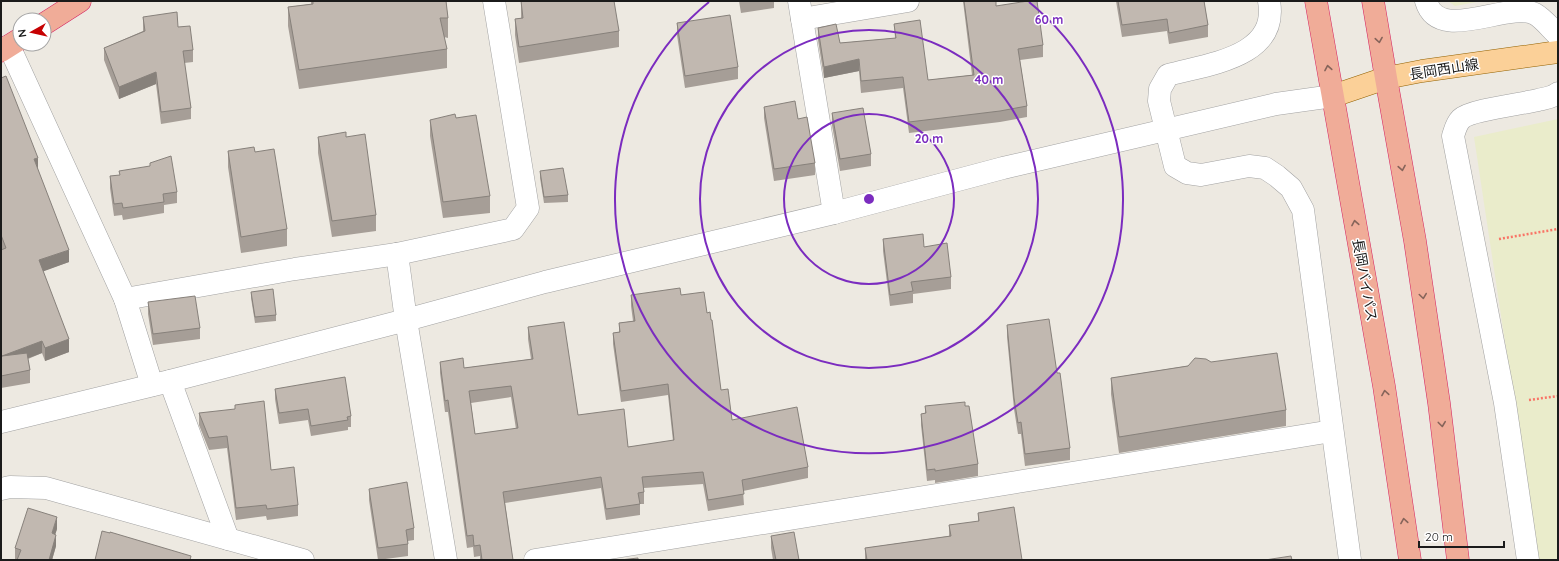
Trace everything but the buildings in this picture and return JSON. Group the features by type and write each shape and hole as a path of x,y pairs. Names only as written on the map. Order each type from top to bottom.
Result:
{"highway":[{"path":"52,19 80,1"},
{"name":"長岡バイパス","path":"1316,1 1384,386 1410,560"},
{"path":"1373,1 1416,249 1439,403 1458,560"}],"main road":[{"name":"長岡西山線","path":"1333,96 1386,78 1422,71 1558,52"}],"street":[{"path":"125,299 296,269 397,254 513,229 528,208 494,1"},
{"path":"834,213 801,10 908,1"},
{"path":"1269,1 1270,7 1267,29 1257,43 1240,55 1168,75 1160,89 1160,101 1175,166 1187,173 1201,175 1249,166 1265,168 1291,188 1303,210 1350,560"},
{"path":"1426,1 1431,10 1438,16 1447,20 1460,21 1523,11 1535,14 1558,35"},
{"path":"10,45 125,299 234,547"},
{"path":"1528,560 1505,403 1453,136 1456,125 1462,118 1473,112 1531,102 1554,96 1558,93"},
{"path":"1,422 161,383 406,320 544,282 834,213 1004,168 1167,128 1276,104 1333,96"},
{"path":"397,254 406,320 446,560"},
{"path":"535,560 1332,431"},
{"path":"1,489 10,487 46,488 234,547 303,560"}],"path":[{"path":"1475,244 1558,229"}],"green space":[{"path":"1448,1 1482,1 1455,6"},
{"path":"1558,119 1558,560 1538,560 1474,137"}]}
